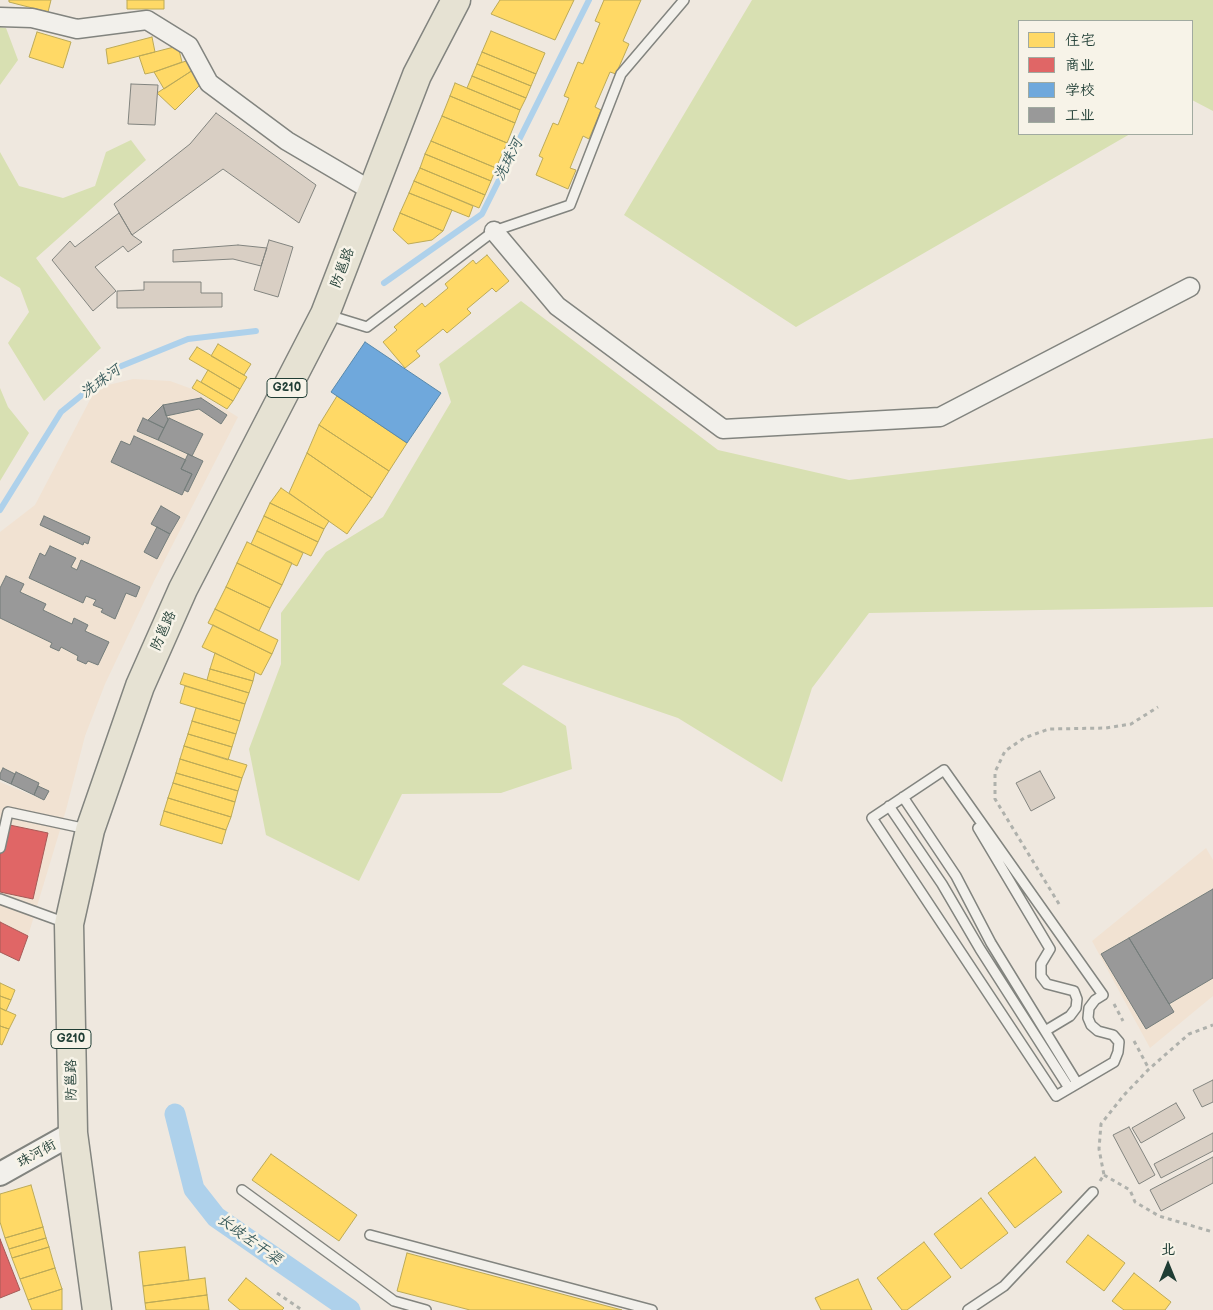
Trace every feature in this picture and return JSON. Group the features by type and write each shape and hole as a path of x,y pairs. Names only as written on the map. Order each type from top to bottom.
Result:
{"highway":[{"name":"防邕路","path":"97,1310 73,1133 68,924 90,830 140,686 183,589 325,314 417,75 456,0"}],"street":[{"path":"0,18 32,18 77,29 147,20 189,46 208,83 287,141 372,190"},
{"path":"494,231 557,306 723,429 940,418 1190,287"},
{"name":"珠河街","path":"0,1174 73,1133"}],"lane":[{"path":"325,314 367,327 494,231 570,205 622,74 684,0"},
{"path":"944,770 1103,995 1095,1000 1089,1008 1088,1018 1091,1025 1098,1031 1113,1035 1119,1042 1114,1062 1056,1096 872,818 944,770"},
{"path":"944,770 1050,949 1041,964 1041,976 1047,984 1074,991 1077,999 1076,1008 1070,1016 1045,1031"},
{"path":"904,797 956,876 991,943 1045,1031 1073,1086"},
{"path":"889,806 942,884 980,949 1073,1086"},
{"path":"0,848 8,812 90,830"},
{"path":"0,899 68,924"},
{"path":"242,1190 394,1301 426,1310"},
{"path":"968,1310 1004,1286 1093,1192"},
{"path":"370,1236 652,1310"}],"path":[{"path":"1062,910 995,799 994,772 1005,751 1024,738 1049,729 1106,728 1132,724 1158,707"},
{"path":"1114,1004 1123,1021"},
{"path":"1093,1192 1104,1175 1099,1149 1101,1124 1124,1095 1149,1069 1189,1034 1213,1025"},
{"path":"1104,1175 1130,1190 1135,1202 1159,1216 1213,1232"},
{"path":"277,1293 302,1310"}],"shaded area":[{"path":"133,379 170,381 192,389 238,417 154,581 105,684 85,736 66,810 28,936 0,922 0,782 46,801 0,779 0,532 35,505 92,396 104,386"},
{"path":"1206,848 1213,860 1213,996 1150,1048 1092,941"}],"green space":[{"path":"752,0 1213,0 1213,111 1193,101 1193,20 1018,20 1018,135 1128,135 796,327 624,215"},
{"path":"0,27 6,28 18,60 0,85"},
{"path":"131,140 146,160 36,258 101,348 44,401 8,343 29,312 20,288 0,276 0,152 19,186 63,198 95,186 106,152"},
{"path":"521,301 718,450 849,480 1213,438 1213,607 869,613 812,688 782,782 678,718 523,665 502,684 566,726 572,769 501,793 402,794 359,881 266,835 249,749 281,664 281,613 326,552 383,517 451,402 439,364"},
{"path":"0,388 8,407 29,433 0,481"}],"building: 住宅":[{"path":"9,0 51,0 48,12 9,2"},
{"path":"127,0 164,0 164,9 127,9"},
{"path":"500,0 574,0 555,40 491,14"},
{"path":"604,0 641,0 623,41 629,44 616,74 610,72 595,107 601,110 589,139 583,136 570,168 576,170 568,189 536,175 543,158 539,156 553,123 558,125 569,98 564,96 578,62 583,64 600,23 595,21"},
{"path":"491,31 545,53 536,74 482,52"},
{"path":"37,32 71,42 63,68 29,57"},
{"path":"152,37 155,52 108,64 106,49"},
{"path":"178,46 182,62 145,74 139,56"},
{"path":"482,52 536,74 531,86 477,64"},
{"path":"189,60 193,70 164,89 154,72"},
{"path":"477,64 531,86 526,98 472,76"},
{"path":"193,70 203,82 175,110 157,93"},
{"path":"472,76 526,98 520,110 467,88"},
{"path":"455,83 520,110 515,123 450,96"},
{"path":"450,96 515,123 507,143 442,116"},
{"path":"442,116 507,143 496,168 431,141"},
{"path":"431,141 496,168 491,181 425,154"},
{"path":"425,154 491,181 485,195 420,168"},
{"path":"420,168 485,195 479,208 414,181"},
{"path":"414,181 473,206 469,217 409,193"},
{"path":"409,193 452,210 443,231 400,213"},
{"path":"400,213 443,231 432,240 408,244 393,230"},
{"path":"487,255 509,281 496,292 492,288 467,309 471,313 447,333 443,329 416,351 420,356 405,368 383,342 397,330 394,327 422,303 425,307 448,288 445,284 473,260 476,264"},
{"path":"218,344 251,364 244,375 211,356"},
{"path":"197,347 247,377 240,389 189,359"},
{"path":"208,370 240,389 233,401 201,382"},
{"path":"197,380 233,401 227,409 192,388"},
{"path":"337,396 407,443 389,471 319,425"},
{"path":"319,425 389,471 372,498 307,453"},
{"path":"307,453 372,498 347,534 289,493"},
{"path":"281,488 329,521 324,529 270,503"},
{"path":"270,503 324,529 318,542 264,516"},
{"path":"264,516 318,542 311,556 257,531"},
{"path":"257,531 303,553 297,566 251,544"},
{"path":"247,542 292,563 282,585 237,563"},
{"path":"237,563 282,585 270,608 226,587"},
{"path":"226,587 270,608 259,631 215,609"},
{"path":"215,609 278,640 272,654 208,623"},
{"path":"213,625 272,654 261,675 202,647"},
{"path":"215,653 255,672 253,681 210,669"},
{"path":"210,669 253,681 249,693 207,680"},
{"path":"184,673 249,693 245,704 180,684"},
{"path":"185,686 245,704 240,721 180,703"},
{"path":"196,708 240,721 236,734 192,721"},
{"path":"192,721 236,734 232,747 188,734"},
{"path":"188,734 232,747 228,760 184,746"},
{"path":"184,746 247,765 242,778 180,759"},
{"path":"180,759 242,778 238,791 176,773"},
{"path":"176,773 238,791 235,802 173,783"},
{"path":"173,783 235,802 231,817 168,798"},
{"path":"168,798 231,817 226,830 164,811"},
{"path":"164,811 226,830 222,844 160,825"},
{"path":"0,983 15,990 11,1000 0,996"},
{"path":"0,996 11,1000 6,1011 0,1008"},
{"path":"0,1008 16,1015 9,1029 0,1026"},
{"path":"0,1026 9,1029 2,1045 0,1044"},
{"path":"271,1154 357,1215 339,1241 252,1180"},
{"path":"1035,1157 1062,1192 1015,1228 988,1193"},
{"path":"31,1185 43,1227 5,1238 0,1222 0,1194"},
{"path":"981,1198 1008,1233 961,1269 934,1234"},
{"path":"43,1227 46,1238 9,1249 5,1238"},
{"path":"1088,1235 1125,1263 1104,1291 1066,1262"},
{"path":"46,1238 49,1247 12,1258 9,1249"},
{"path":"924,1242 951,1277 907,1310 902,1310 877,1278"},
{"path":"49,1247 55,1268 20,1279 12,1258"},
{"path":"185,1247 189,1280 143,1286 139,1252"},
{"path":"407,1253 622,1310 470,1310 397,1291"},
{"path":"55,1268 62,1289 28,1300 20,1279"},
{"path":"1134,1273 1171,1302 1165,1310 1124,1310 1112,1301"},
{"path":"205,1278 207,1295 145,1303 143,1286"},
{"path":"246,1278 284,1308 282,1310 240,1310 228,1300"},
{"path":"858,1279 872,1310 821,1310 815,1298"},
{"path":"62,1289 62,1310 32,1310 28,1300"},
{"path":"207,1295 209,1310 146,1310 145,1303"}],"building: 商业":[{"path":"0,823 48,833 33,899 0,892"},
{"path":"0,922 28,936 19,961 0,952"},
{"path":"0,1239 20,1290 0,1298"}],"building: 学校":[{"path":"365,342 441,393 407,443 331,392"}],"building: 工业":[{"path":"201,398 227,415 221,424 199,409 166,416 163,405"},
{"path":"163,405 168,420 164,428 148,420"},
{"path":"143,418 164,428 158,440 137,431"},
{"path":"169,418 203,434 192,456 158,440"},
{"path":"134,436 186,460 181,469 192,474 182,495 111,462 121,441 130,445"},
{"path":"188,454 203,461 188,492 184,490 192,474 181,469"},
{"path":"161,506 180,517 170,534 151,524"},
{"path":"44,516 90,537 88,544 84,542 83,545 40,525"},
{"path":"157,527 170,534 157,559 144,552"},
{"path":"50,546 76,558 71,567 77,570 81,560 140,587 136,597 126,593 115,619 101,612 103,609 93,605 96,600 86,596 83,603 29,578 40,553 45,556"},
{"path":"6,576 24,584 20,592 46,604 43,610 72,624 74,618 88,625 85,631 109,642 98,665 88,661 86,664 77,660 78,656 61,647 59,651 50,647 52,643 0,618 0,588"},
{"path":"3,768 15,774 11,784 0,779"},
{"path":"16,772 39,783 34,795 11,784"},
{"path":"38,786 49,791 44,800 34,795"},
{"path":"1213,889 1213,978 1169,1004 1129,938"},
{"path":"1129,938 1174,1012 1146,1029 1101,954"}],"building: 其他":[{"path":"131,84 158,85 155,125 128,124"},
{"path":"216,113 316,185 299,223 223,169 132,235 114,204 190,144"},
{"path":"119,213 132,235 142,242 128,252 123,246 95,267 116,291 93,311 52,260 70,241 75,247"},
{"path":"269,240 293,247 278,297 254,290"},
{"path":"238,245 267,248 261,266 233,259 173,262 173,250"},
{"path":"144,282 201,282 201,293 222,293 222,307 117,308 117,291 144,290"},
{"path":"1040,771 1055,798 1031,811 1016,783"},
{"path":"1213,1080 1213,1102 1202,1107 1193,1090"},
{"path":"1176,1103 1185,1118 1141,1143 1132,1128"},
{"path":"1129,1127 1155,1175 1139,1184 1113,1135"},
{"path":"1213,1133 1213,1151 1161,1178 1154,1164"},
{"path":"1213,1157 1213,1183 1161,1211 1150,1190"}],"waterway":[{"name":"洗珠河","path":"384,283 482,214 589,0"},
{"name":"洗珠河","path":"0,510 61,412 114,369 188,339 256,331"},
{"name":"长歧左干渠","path":"175,1114 194,1189 216,1217 350,1310"}]}
